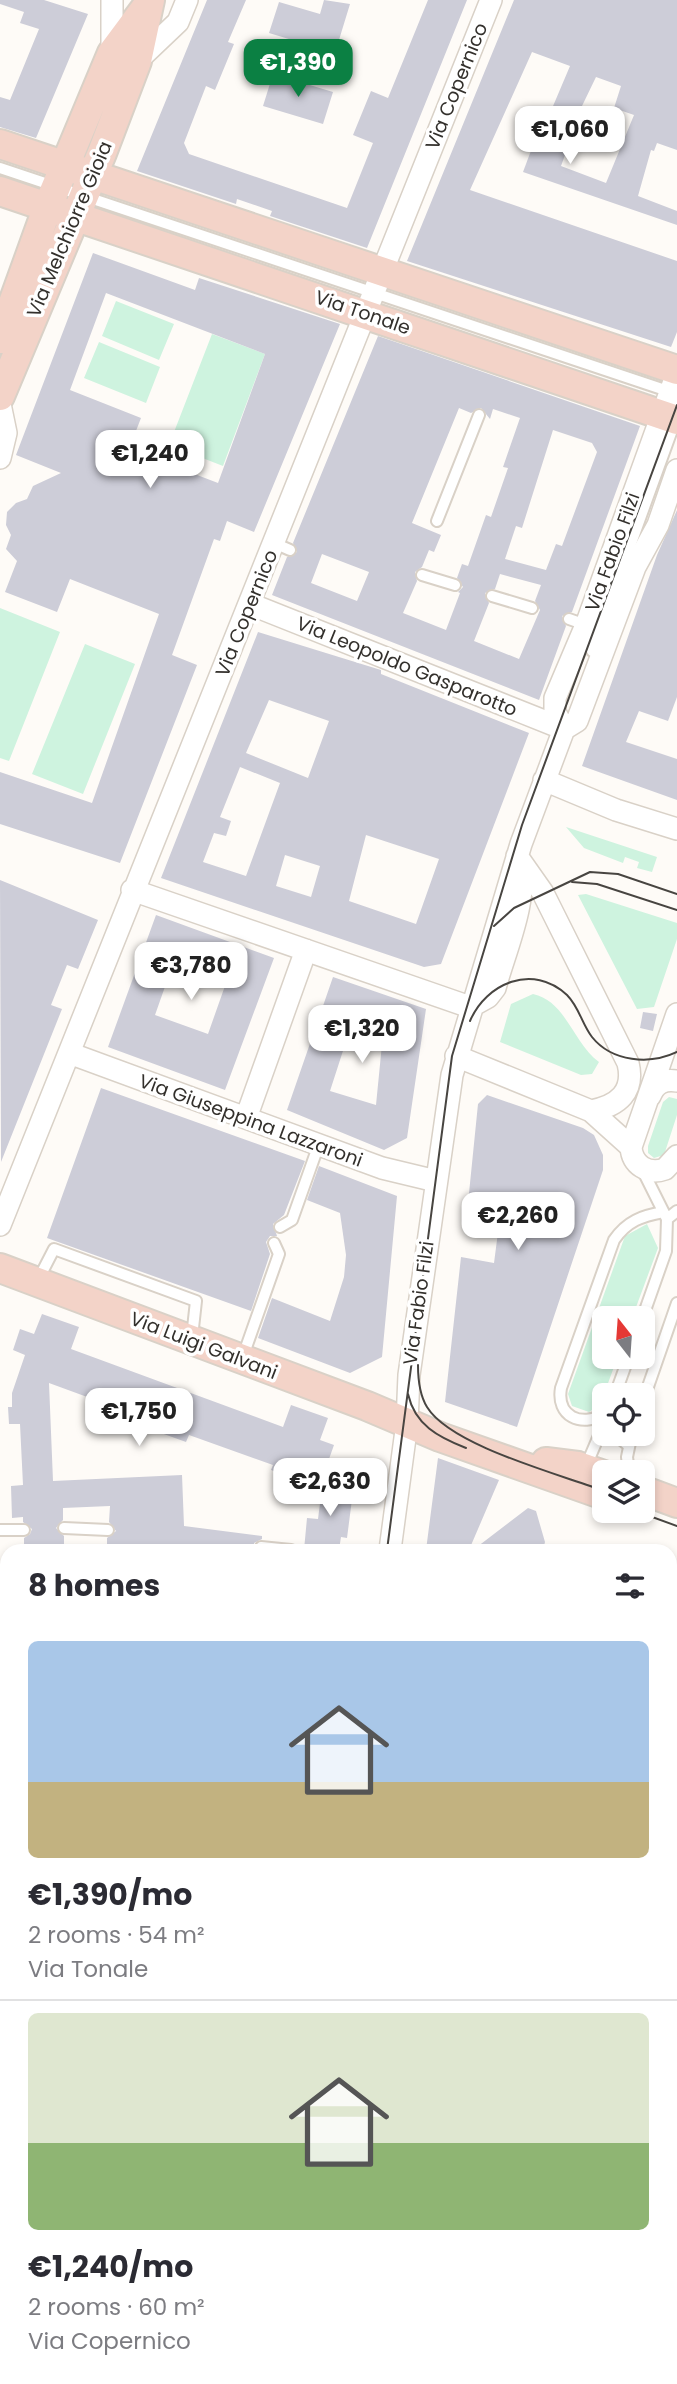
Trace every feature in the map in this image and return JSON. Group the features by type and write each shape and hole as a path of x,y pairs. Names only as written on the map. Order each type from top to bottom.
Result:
{"main road":[{"name":"Via Melchiorre Gioia","path":"0,339 56,186 124,57 149,3"},
{"name":"Via Melchiorre Gioia","path":"0,396 84,195 124,57"},
{"path":"0,144 56,186 84,195"},
{"name":"Via Tonale","path":"56,186 374,292 674,400"},
{"path":"0,191 56,186"},
{"name":"Via Tonale","path":"84,195 374,292 496,366 674,400"},
{"name":"Via Luigi Galvani","path":"0,1268 511,1462 562,1463 592,1480"},
{"path":"655,1495 677,1503"},
{"path":"655,1514 677,1522"}],"street":[{"name":"Via Melchiorre Gioia","path":"112,0 124,57 178,22 187,0"},
{"name":"Via Copernico","path":"0,1226 132,890 250,604 282,546 374,292 491,0"},
{"name":"Via Fabio Filzi","path":"564,729 555,712 555,698 577,622 674,400"},
{"path":"0,404 6,433 0,458"},
{"name":"Via Fabio Filzi","path":"391,1544 407,1423 408,1385 456,1056 544,780 564,729 577,721 635,566 658,525 677,470"},
{"name":"Via Leopoldo Gasparotto","path":"250,604 564,729"},
{"path":"544,780 616,810 677,830"},
{"path":"132,890 470,1007 488,997 495,988 521,896 523,878 518,859"},
{"path":"518,859 543,893 628,1063 631,1080 628,1092 609,1106 591,1111"},
{"path":"246,1118 306,950"},
{"path":"631,1147 677,1014"},
{"name":"Via Giuseppina Lazzaroni","path":"69,1053 395,1173 436,1181"},
{"path":"456,1056 591,1111 631,1147 641,1167 661,1171 673,1163 677,1156"},
{"path":"640,1121 653,1088 665,1081 677,1081"}],"lane":[{"path":"0,167 56,186"},
{"name":"Via Fabio Filzi","path":"564,729 674,400"},
{"path":"437,521 479,415"},
{"path":"422,575 455,585"},
{"path":"492,596 532,608"},
{"path":"280,1227 292,1220 319,1144"},
{"path":"641,1167 665,1216 673,1240 647,1306"},
{"path":"592,1419 584,1421 571,1417 562,1408 561,1388 614,1240 625,1227 641,1216 665,1216 677,1211"},
{"path":"242,1359 279,1254 274,1244"},
{"path":"37,1282 54,1249 196,1301 192,1340"},
{"path":"649,1383 677,1303"},
{"path":"64,1528 108,1530"},
{"path":"0,1531 24,1530"}],"green space":[{"path":"116,301 174,324 159,360 102,336"},
{"path":"212,334 265,354 223,466 169,445"},
{"path":"99,342 160,367 146,403 84,378"},
{"path":"0,608 60,632 9,761 0,758"},
{"path":"85,644 135,664 83,794 32,774"},
{"path":"566,827 657,857 652,872 637,868 639,862 625,857 623,863 584,848"},
{"path":"586,894 677,923 677,939 654,1007 637,1009 578,895"},
{"path":"533,994 554,1005 582,1044 599,1062 592,1074 581,1075 500,1042 511,1004"},
{"path":"669,1097 677,1099 677,1115 664,1155 654,1158 648,1153 648,1146 663,1102"},
{"path":"647,1224 658,1248 636,1306 600,1306 625,1236"},
{"path":"592,1327 592,1369 613,1369 608,1383 592,1383 592,1410 589,1412 572,1406 568,1394"}],"building":[{"path":"0,0 44,0 88,14 36,138 0,127 0,97 10,100 39,29 20,23 24,12 0,4"},
{"path":"207,0 246,0 228,42 234,44 215,90 206,86 184,143 189,154 347,208 373,143 353,135 371,91 388,98 428,0 467,0 367,248 270,216 272,211 237,199 236,204 137,171"},
{"path":"324,0 350,4 335,53 269,33 279,2 320,14"},
{"path":"514,0 677,0 677,150 657,143 654,151 651,150 638,196 677,211 677,225 523,172 541,124 545,125 570,66 532,52 470,190 677,261 677,332 671,347 407,261","holes":["596,77 621,86 614,108 634,115 606,183 561,166 572,136 568,135"]},
{"path":"273,74 333,92 323,124 263,106"},
{"path":"93,253 195,290 199,278 340,324 254,532 227,521 220,541 214,539 172,655 197,665 120,863 0,824 0,772 92,803 159,614 70,579 57,612 5,592 17,561 6,549 11,535 6,525 7,512 16,503 27,499 33,486 61,473 16,455","holes":["106,293 265,354 218,483 129,449 141,418 70,390"]},
{"path":"378,336 640,426 572,612 562,616 566,626 539,700 272,595 287,557 297,552 293,543","holes":["459,408 471,413 481,408 490,419 493,409 520,418 503,467 508,468 491,517 486,515 468,566 462,564 457,578 463,587 458,592 460,593 446,630 403,613 417,581 415,572 422,567 429,550 434,552 441,535 412,523","553,430 592,443 597,452 562,546 556,544 546,570 505,559 516,526 522,528","322,554 369,572 357,601 311,583","500,574 541,585 535,601 540,610 519,659 474,641 489,603 485,593 495,589"]},
{"path":"677,510 677,697 668,721 639,711 626,742 677,759 677,800 582,766 657,555"},
{"path":"258,632 381,670 381,674 529,733 441,964 424,967 161,878","holes":["269,700 329,721 308,778 246,753","240,767 280,783 246,876 203,862 214,833 226,836 231,821 220,817","366,835 439,859 416,924 349,901","285,855 320,866 311,897 276,886"]},
{"path":"0,880 98,920 78,969 67,965 51,1005 62,1009 1,1162"},
{"path":"156,915 274,958 225,1090 108,1047","holes":["173,964 226,983 208,1034 155,1015"]},
{"path":"333,977 426,1009 407,1138 384,1150 287,1110","holes":["352,1023 383,1034 376,1105 330,1091"]},
{"path":"643,1012 657,1014 653,1031 640,1028"},
{"path":"101,1088 305,1161 284,1215 273,1224 277,1236 270,1236 266,1242 270,1254 251,1311 47,1238"},
{"path":"487,1095 583,1128 594,1135 603,1155 603,1170 517,1427 445,1402 461,1257 494,1263 501,1209 468,1203 478,1104"},
{"path":"319,1166 397,1196 382,1357 350,1373 258,1338 272,1298 330,1321 344,1277 346,1255 340,1213 307,1200"},
{"path":"42,1314 79,1327 71,1349 283,1427 291,1405 328,1418 320,1440 334,1445 319,1487 271,1470 273,1465 189,1435 186,1442 136,1424 139,1416 49,1383 53,1481 182,1475 184,1526 262,1536 262,1539 254,1544 107,1544 107,1538 116,1531 109,1522 110,1506 63,1508 63,1520 56,1528 64,1536 64,1544 24,1544 24,1538 32,1529 23,1522 23,1517 12,1518 11,1486 23,1485 20,1424 9,1424 8,1407 12,1407 12,1393 25,1355 13,1350 20,1329 34,1334"},
{"path":"438,1458 499,1480 472,1544 427,1544"},
{"path":"323,1480 354,1484 347,1538 341,1537 340,1544 305,1544 307,1518 318,1519"},
{"path":"528,1508 536,1511 544,1544 481,1544"}],"tram line":[{"path":"388,1544 452,1056 522,825 677,405"},
{"path":"494,926 514,908 590,872 618,874 677,894"},
{"path":"572,882 597,884 677,910"},
{"path":"470,1021 487,996 499,988 526,979 540,980 554,985 567,995 592,1037 610,1052 644,1060 677,1052"},
{"path":"418,1365 424,1402 440,1421 458,1434 508,1457 592,1487"},
{"path":"408,1394 411,1405 422,1422 437,1434 466,1448"},
{"path":"655,1518 677,1526"}]}
